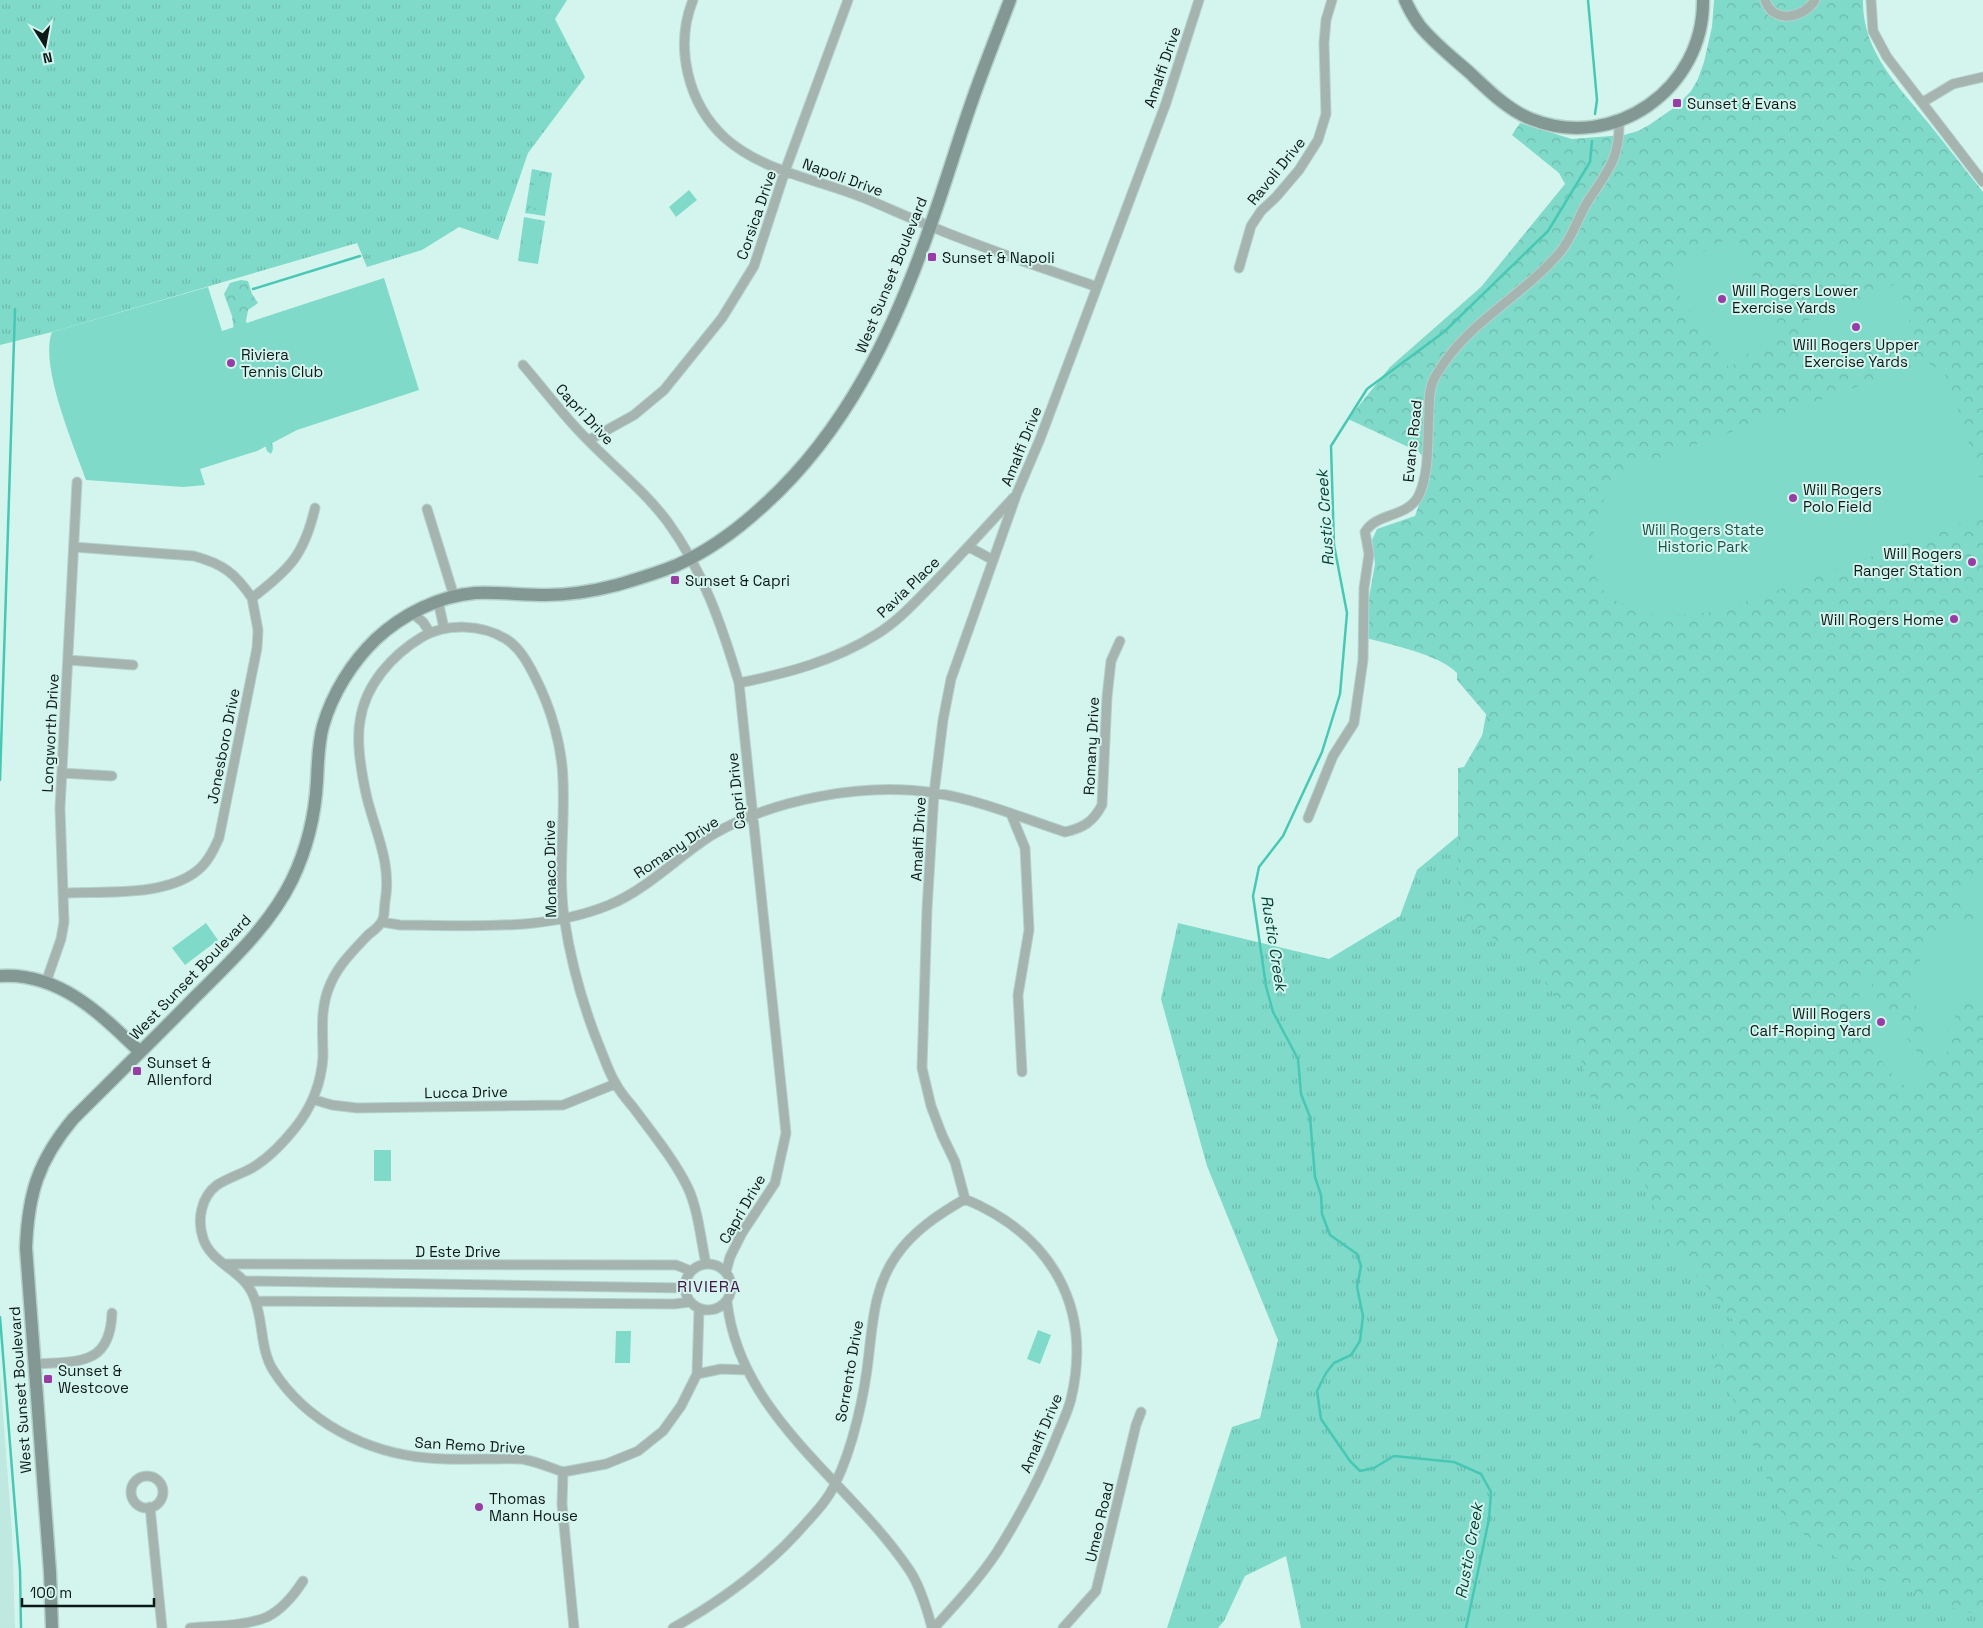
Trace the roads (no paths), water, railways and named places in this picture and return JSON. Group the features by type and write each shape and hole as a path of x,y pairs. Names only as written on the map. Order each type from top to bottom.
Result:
{"main road":[{"name":"West Sunset Boulevard","path":"52,1628 50,1572 26,1248 29,1207 33,1189 46,1158 73,1119 236,956 265,924 290,885 304,854 312,824 319,746 323,724 330,707 346,676 360,656 392,625 412,613 454,596 482,593 549,595 595,590 648,575 690,558 730,534 775,496 806,463 835,424 875,360 893,320 931,227 971,103 1010,0"},
{"path":"1405,0 1419,25 1441,49 1520,114 1540,122 1571,127 1596,126 1619,122 1662,96 1682,72 1695,46 1701,25 1703,0"},
{"path":"0,976 27,977 46,982 74,995 91,1007 140,1052"}],"street":[{"name":"Napoli Drive","path":"693,0 686,25 684,50 688,77 699,105 711,124 726,139 748,155 786,171 863,197 931,227 1097,287"},
{"name":"Corsica Drive","path":"589,440 634,415 664,390 722,318 754,266 848,0"},
{"name":"Amalfi Drive","path":"933,1628 962,1596 996,1552 1046,1464 1071,1400 1077,1363 1078,1342 1070,1300 1060,1279 1049,1263 1036,1247 1010,1222 986,1208 965,1199 955,1162 942,1135 932,1106 922,1068 927,909 934,793 943,720 951,679 993,560 1166,103 1199,0"},
{"name":"Ravoli Drive","path":"1239,268 1251,226 1261,211 1299,170 1318,140 1326,114 1324,43 1326,20 1332,0"},
{"path":"1764,0 1767,7 1775,14 1787,17 1802,14 1815,0"},
{"path":"1871,0 1873,31 1880,46 1983,182"},
{"path":"1923,102 1953,84 1983,77"},
{"name":"Evans Road","path":"1308,818 1333,756 1354,723 1363,660 1364,588 1369,554 1365,532 1369,526 1411,506 1418,496 1426,465 1430,398 1434,380 1446,360 1465,338 1540,272 1561,250 1610,168 1617,152 1619,122"},
{"name":"Capri Drive","path":"523,365 589,440 638,489 666,521 690,558 714,606 739,684 786,1133 774,1184 742,1233 730,1257 726,1272"},
{"name":"Longworth Drive","path":"46,982 62,939 64,922 60,808 77,482"},
{"name":"Pavia Place","path":"739,684 820,663 878,634 901,616 969,547 1017,493"},
{"path":"74,548 194,556 212,561 228,569 241,582 252,598 286,570 297,557 305,543 316,508"},
{"path":"426,509 454,596"},
{"path":"969,547 993,560"},
{"name":"Jonesboro Drive","path":"64,893 161,887 179,882 199,870 211,855 219,838 256,648 258,630 252,598"},
{"path":"438,601 444,628"},
{"path":"382,922 388,886 387,868 384,851 367,796 358,736 360,718 366,699 376,680 392,659 416,640 430,633 412,613"},
{"name":"Monaco Drive","path":"430,633 444,628 461,626 505,639 524,657 540,686 558,743 563,776 562,901 575,978 590,1024 615,1084 672,1160 691,1192 706,1264"},
{"name":"Romany Drive","path":"382,922 400,925 514,926 564,918 610,905 641,887 712,836 753,815 829,794 888,790 934,793 981,803 1065,832 1087,825 1096,816 1102,805 1107,697 1111,661 1120,641"},
{"path":"68,660 133,665"},
{"path":"62,773 112,776"},
{"path":"1011,814 1025,848 1029,921 1018,995 1022,1072"},
{"name":"San Remo Drive","path":"382,922 341,963 328,989 322,1016 322,1058 320,1080 315,1100 297,1127 276,1150 256,1166 219,1184 209,1193 202,1207 200,1225 204,1243 224,1264 247,1281 256,1301 263,1344 270,1365 293,1398 327,1425 355,1440 393,1453 428,1458 525,1460 563,1472"},
{"name":"Lucca Drive","path":"315,1100 332,1105 357,1108 563,1105 615,1084"},
{"name":"Sorrento Drive","path":"673,1628 722,1599 759,1570 780,1551 820,1507 836,1483 852,1439 864,1389 872,1318 885,1275 896,1256 911,1237 937,1215 965,1199"},
{"name":"D Este Drive","path":"224,1264 676,1265 691,1270"},
{"path":"727,1300 714,1309 707,1310 699,1308 690,1302 684,1288 691,1270 706,1264 720,1267 726,1272 732,1286 727,1300 729,1318 747,1370 773,1414 873,1522 911,1573 924,1601 933,1628"},
{"path":"247,1281 684,1288"},
{"path":"256,1301 664,1304 690,1302"},
{"path":"574,1628 562,1504 563,1472 606,1464 638,1451 663,1431 681,1406 697,1374 699,1308"},
{"path":"34,1364 92,1357 101,1351 107,1342 112,1313"},
{"path":"697,1374 721,1369 747,1370"},
{"name":"Umeo Road","path":"1063,1628 1096,1591 1136,1425 1142,1412"},
{"path":"150,1508 162,1628"},
{"path":"190,1628 267,1617 289,1600 303,1581"}],"waterway":[{"name":"Rustic Creek","path":"1588,0 1597,100 1595,114"},
{"name":"Rustic Creek","path":"1466,1628 1489,1519 1491,1492 1481,1474 1454,1462 1394,1456 1374,1468 1360,1471 1350,1461 1321,1419 1317,1391 1326,1373 1334,1363 1351,1355 1360,1341 1363,1316 1357,1287 1361,1266 1357,1254 1330,1235 1322,1214 1321,1195 1315,1177 1310,1117 1301,1094 1298,1059 1273,1012 1266,986 1253,896 1259,867 1283,836 1322,752 1340,694 1347,613 1334,545 1331,446 1367,389 1444,332 1548,231 1590,162 1592,141"},
{"path":"253,289 360,256"},
{"path":"0,780 15,309"},
{"path":"0,1317 20,1571 21,1628"}],"place":[{"name":"Sunset & Evans","path":"1677,103"},
{"name":"Sunset & Napoli","path":"932,257"},
{"name":"Will Rogers Lower Exercise Yards","path":"1722,299"},
{"name":"Will Rogers Upper Exercise Yards","path":"1856,327"},
{"name":"Riviera Tennis Club","path":"231,363"},
{"name":"Will Rogers Polo Field","path":"1793,498"},
{"name":"Will Rogers Ranger Station","path":"1972,562"},
{"name":"Sunset & Capri","path":"675,580"},
{"name":"Will Rogers Home","path":"1954,619"},
{"name":"Will Rogers Calf-Roping Yard","path":"1881,1022"},
{"name":"Sunset & Allenford","path":"137,1071"},
{"name":"Sunset & Westcove","path":"48,1379"},
{"name":"Thomas Mann House","path":"479,1507"}],"district":[{"name":"RIVIERA","path":"709,1286"}],"park label":[{"name":"Will Rogers State Historic Park","path":"1703,538"}]}
